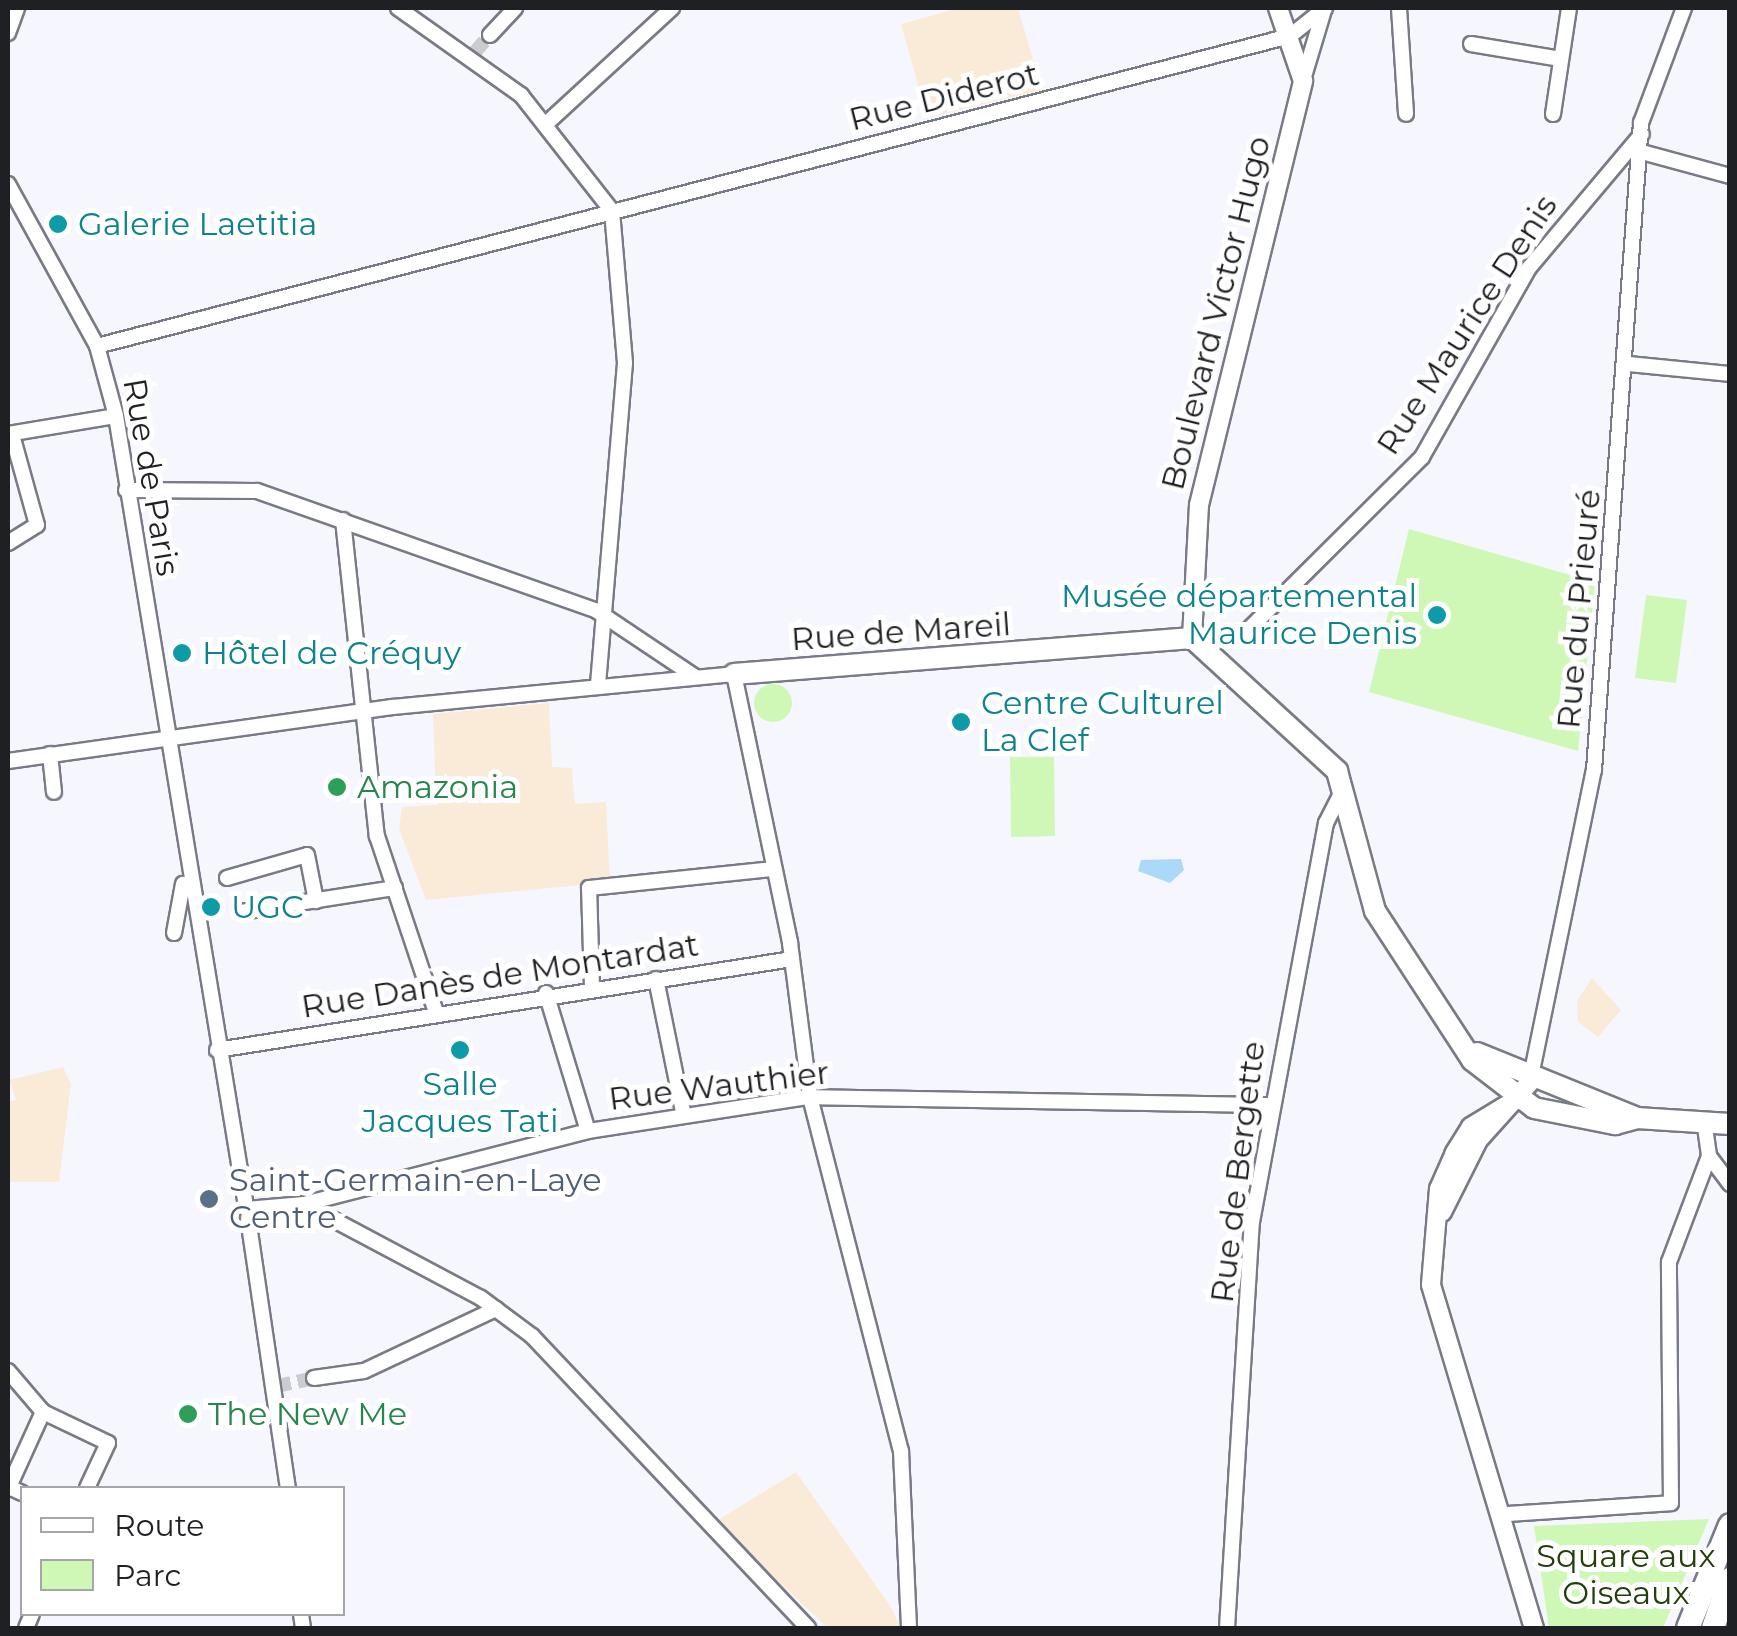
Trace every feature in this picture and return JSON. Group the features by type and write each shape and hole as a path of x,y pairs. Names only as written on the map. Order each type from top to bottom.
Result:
{"main road":[{"name":"Rue de Mareil","path":"734,674 1192,638"},
{"path":"1192,638 1327,756 1342,790 1375,912 1460,1043 1523,1090 1615,1124 1637,1118 1705,1127 1730,1124"},
{"path":"1688,1628 1730,1526"},
{"path":"1719,1617 1730,1579"}],"street":[{"path":"8,32 17,8"},
{"path":"398,8 471,56 547,124 612,210 625,362 598,684"},
{"path":"490,35 515,8"},
{"path":"547,124 672,8"},
{"name":"Boulevard Victor Hugo","path":"1192,638 1200,505 1303,81 1278,8"},
{"path":"1398,8 1406,114"},
{"path":"1553,114 1569,8"},
{"path":"1642,134 1684,8"},
{"path":"1290,36 1324,9"},
{"path":"1303,81 1324,9"},
{"name":"Rue Diderot","path":"97,346 1290,36"},
{"path":"1472,44 1561,59"},
{"name":"Rue du Prieuré","path":"1523,1090 1594,770 1628,364 1642,134"},
{"name":"Rue Maurice Denis","path":"1192,638 1245,633 1422,457 1529,268 1642,134"},
{"path":"1642,152 1730,176"},
{"name":"Rue de Paris","path":"8,184 97,346 116,416 168,741 185,874"},
{"path":"1628,364 1730,374"},
{"path":"8,543 38,525 10,435 116,416"},
{"path":"126,490 258,491 606,617 694,676"},
{"path":"343,520 360,710 395,888 436,1012"},
{"path":"8,762 360,710 598,684 734,674 792,959 810,1097 901,1451 909,1628"},
{"path":"50,754 54,792"},
{"name":"Rue de Bergette","path":"1227,1628 1248,1256 1269,1105 1326,824 1342,790"},
{"path":"226,878 307,855 316,901"},
{"path":"592,987 589,888 774,869"},
{"path":"174,933 185,874"},
{"path":"185,874 247,1209 288,1486"},
{"path":"241,912 395,888"},
{"name":"Rue Danès de Montardat","path":"217,1050 546,993 792,959"},
{"path":"656,980 683,1112"},
{"path":"546,993 588,1131"},
{"path":"1523,1090 1478,1140 1440,1217 1431,1285 1438,1325 1507,1514 1534,1628"},
{"name":"Rue Wauthier","path":"247,1209 304,1204 588,1131 683,1112 810,1097 1269,1105"},
{"path":"1507,1514 1671,1503 1669,1262 1709,1156 1705,1127"},
{"path":"1709,1156 1730,1184"},
{"path":"304,1204 496,1309 552,1354 664,1480 808,1628"},
{"path":"314,1378 364,1371 496,1309"},
{"path":"8,1371 43,1412 108,1442 88,1486"},
{"path":"8,1488 43,1412"}],"shaded area":[{"path":"959,8 1018,8 1042,90 927,118 901,24"},
{"path":"549,703 552,767 572,768 575,804 606,802 610,882 426,900 399,829 402,807 436,805 433,714"},
{"path":"1592,978 1621,1010 1598,1037 1578,1022 1577,1001"},
{"path":"63,1067 71,1084 59,1182 8,1182 8,1102 16,1100 9,1080"},
{"path":"796,1472 891,1607 901,1628 828,1628 715,1522"}],"green space":[{"name":"Musée départemental Maurice Denis","path":"1409,529 1595,582 1578,751 1369,692"},
{"path":"1646,595 1687,600 1676,683 1635,678"},
{"path":"773,684 786,690 792,703 786,716 773,722 760,716 754,703 760,690"},
{"path":"1010,757 1054,757 1055,836 1011,837"},
{"name":"Square aux Oiseaux","path":"1709,1519 1663,1628 1549,1628 1534,1526"}],"water":[{"path":"1181,859 1184,870 1170,883 1138,871 1141,860"}],"tunnel":[{"path":"475,52 490,35"},
{"path":"277,1386 314,1378"}],"place":[{"name":"Galerie Laetitia","path":"58,224"},
{"name":"Musée départemental Maurice Denis","path":"1437,615"},
{"name":"Hôtel de Créquy","path":"182,653"},
{"name":"Centre Culturel La Clef","path":"961,722"},
{"name":"Amazonia","path":"337,787"},
{"name":"UGC","path":"211,907"},
{"name":"Salle Jacques Tati","path":"460,1050"},
{"name":"Saint-Germain-en-Laye Centre","path":"209,1199"},
{"name":"The New Me","path":"188,1414"}]}
